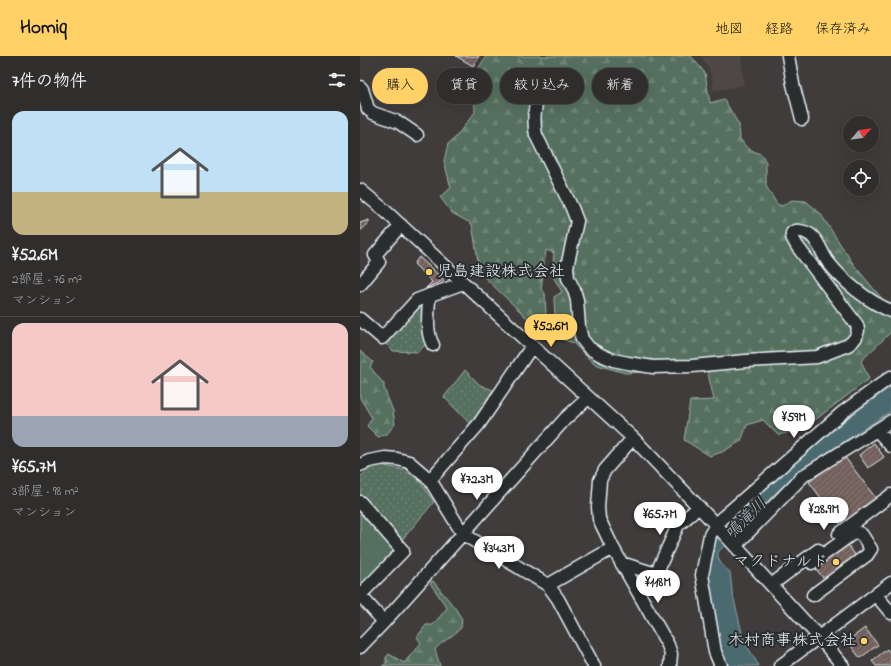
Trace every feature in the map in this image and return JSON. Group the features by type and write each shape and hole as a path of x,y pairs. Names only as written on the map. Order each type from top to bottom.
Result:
{"street":[{"path":"788,56 802,119"},
{"path":"360,87 368,109 373,113 398,122 417,136"},
{"path":"538,104 534,124 536,135 572,208 577,222 567,267 568,278 577,300 578,327 582,339 589,348 613,360 628,363 653,366 692,366 817,357 848,345 856,337 858,330 856,325 797,246 792,237 792,233 794,231 809,234 815,240 827,261 838,272 865,297 891,311"},
{"path":"360,190 401,225 633,438 718,527 819,637 843,666"},
{"path":"360,285 379,262 375,255 401,225"},
{"path":"360,319 382,338 417,300 463,283"},
{"path":"429,295 428,331 433,345"},
{"path":"430,480 478,424 532,346"},
{"path":"721,666 715,652 702,575 710,535 843,412 891,377"},
{"path":"360,647 565,419 588,398"},
{"path":"733,544 803,476 891,421"},
{"path":"877,430 891,446"},
{"path":"633,438 605,470 600,480 598,508 599,519 613,548 668,645 671,654 670,666"},
{"path":"360,465 385,458 397,459 409,462 430,480 463,534 548,585 558,599 594,666"},
{"path":"770,585 891,495"},
{"path":"360,502 403,551 360,595 384,622"},
{"path":"621,562 656,574 678,525 699,507"},
{"path":"812,563 855,532 862,534 871,549 867,555 813,595"},
{"path":"548,585 613,548"},
{"path":"780,666 891,584"},
{"path":"876,595 891,613"}],"shaded area":[{"path":"701,56 741,56 744,85 712,91 713,79"}],"green space":[{"path":"486,56 691,56 705,73 710,103 724,99 739,125 740,139 747,148 762,155 766,162 766,186 777,204 782,206 792,200 806,201 820,213 854,265 888,306 891,305 891,332 861,361 869,379 803,429 778,435 763,420 747,425 741,441 722,452 710,456 684,440 690,401 714,400 707,369 625,373 594,364 573,343 556,337 554,297 562,292 552,275 554,253 546,250 541,289 545,293 547,337 480,273 472,224 452,213 440,197 451,188 444,161 448,144 455,138 475,112 475,104 492,104 492,68 479,68"},
{"path":"426,299 421,330 427,343 418,352 393,351 383,341"},
{"path":"360,351 373,362 370,367 384,384 384,388 393,411 395,424 387,434 378,437 367,426 372,418 360,398"},
{"path":"465,370 480,385 493,390 471,425 444,397"},
{"path":"375,464 400,469 417,477 434,502 401,541 360,496 360,477"},
{"path":"360,509 395,551 360,586"},
{"path":"433,581 462,619 461,628 435,649 440,666 382,666 386,664 386,657 389,654 404,663 421,643 417,637 426,625 433,625 447,608 430,583"}],"water":[{"name":"鳴滝川","path":"891,386 891,411 800,470 765,503 764,507 718,552 723,566 730,572 732,591 744,641 759,666 726,666 719,649 706,577 712,537 836,427"}],"building":[{"path":"456,56 479,56 473,66"},
{"path":"369,220 369,223 360,231 360,223"},
{"name":"児島建設株式会社","path":"419,257 444,280 426,288 432,282 414,264"},
{"path":"874,443 884,457 868,468 859,455"},
{"path":"844,456 878,501 843,527 809,482"},
{"name":"マクドナルド","path":"846,542 858,559 826,582 813,565"},
{"name":"木村商事株式会社","path":"865,628 878,645 860,658 851,646 854,636"},
{"path":"887,649 891,654 891,666 876,666 872,661"}],"place":[{"name":"児島建設株式会社","path":"429,272"},
{"name":"マクドナルド","path":"836,562"},
{"name":"木村商事株式会社","path":"864,641"}]}
